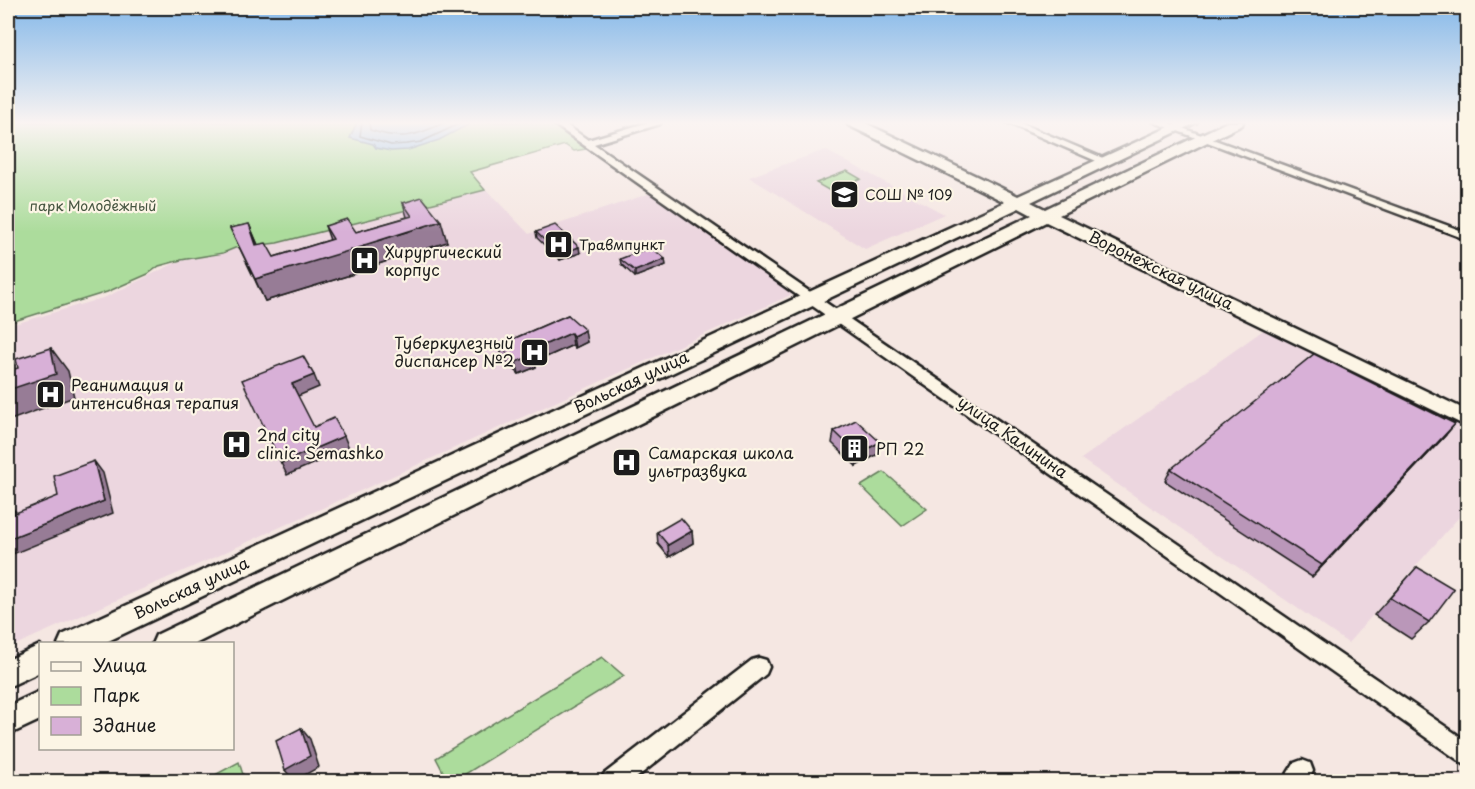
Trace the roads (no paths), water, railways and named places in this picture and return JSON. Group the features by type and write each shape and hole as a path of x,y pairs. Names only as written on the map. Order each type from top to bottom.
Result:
{"main road":[{"name":"Воронежская улица","path":"930,159 1467,420"},
{"name":"Вольская улица","path":"76,642 1110,159"},
{"name":"Вольская улица","path":"170,642 1159,159"},
{"path":"8,674 39,658"},
{"path":"8,721 39,706"}],"street":[{"name":"улица Калинина","path":"610,159 1007,433 1467,756"},
{"path":"1100,159 1105,161"},
{"path":"1258,159 1467,237"},
{"path":"612,782 759,667"}],"place":[{"name":"СОШ № 109","path":"844,195"},
{"name":"Травмпункт","path":"558,245"},
{"name":"Хирургический корпус","path":"364,261"},
{"name":"Туберкулезный диспансер №2","path":"535,352"},
{"name":"Реанимация и интенсивная терапия","path":"50,394"},
{"name":"2nd city clinic. Semashko","path":"236,444"},
{"name":"РП 22","path":"855,449"},
{"name":"Самарская школа ультразвука","path":"627,462"}],"park label":[{"name":"парк Молодёжный","path":"93,206"}]}
